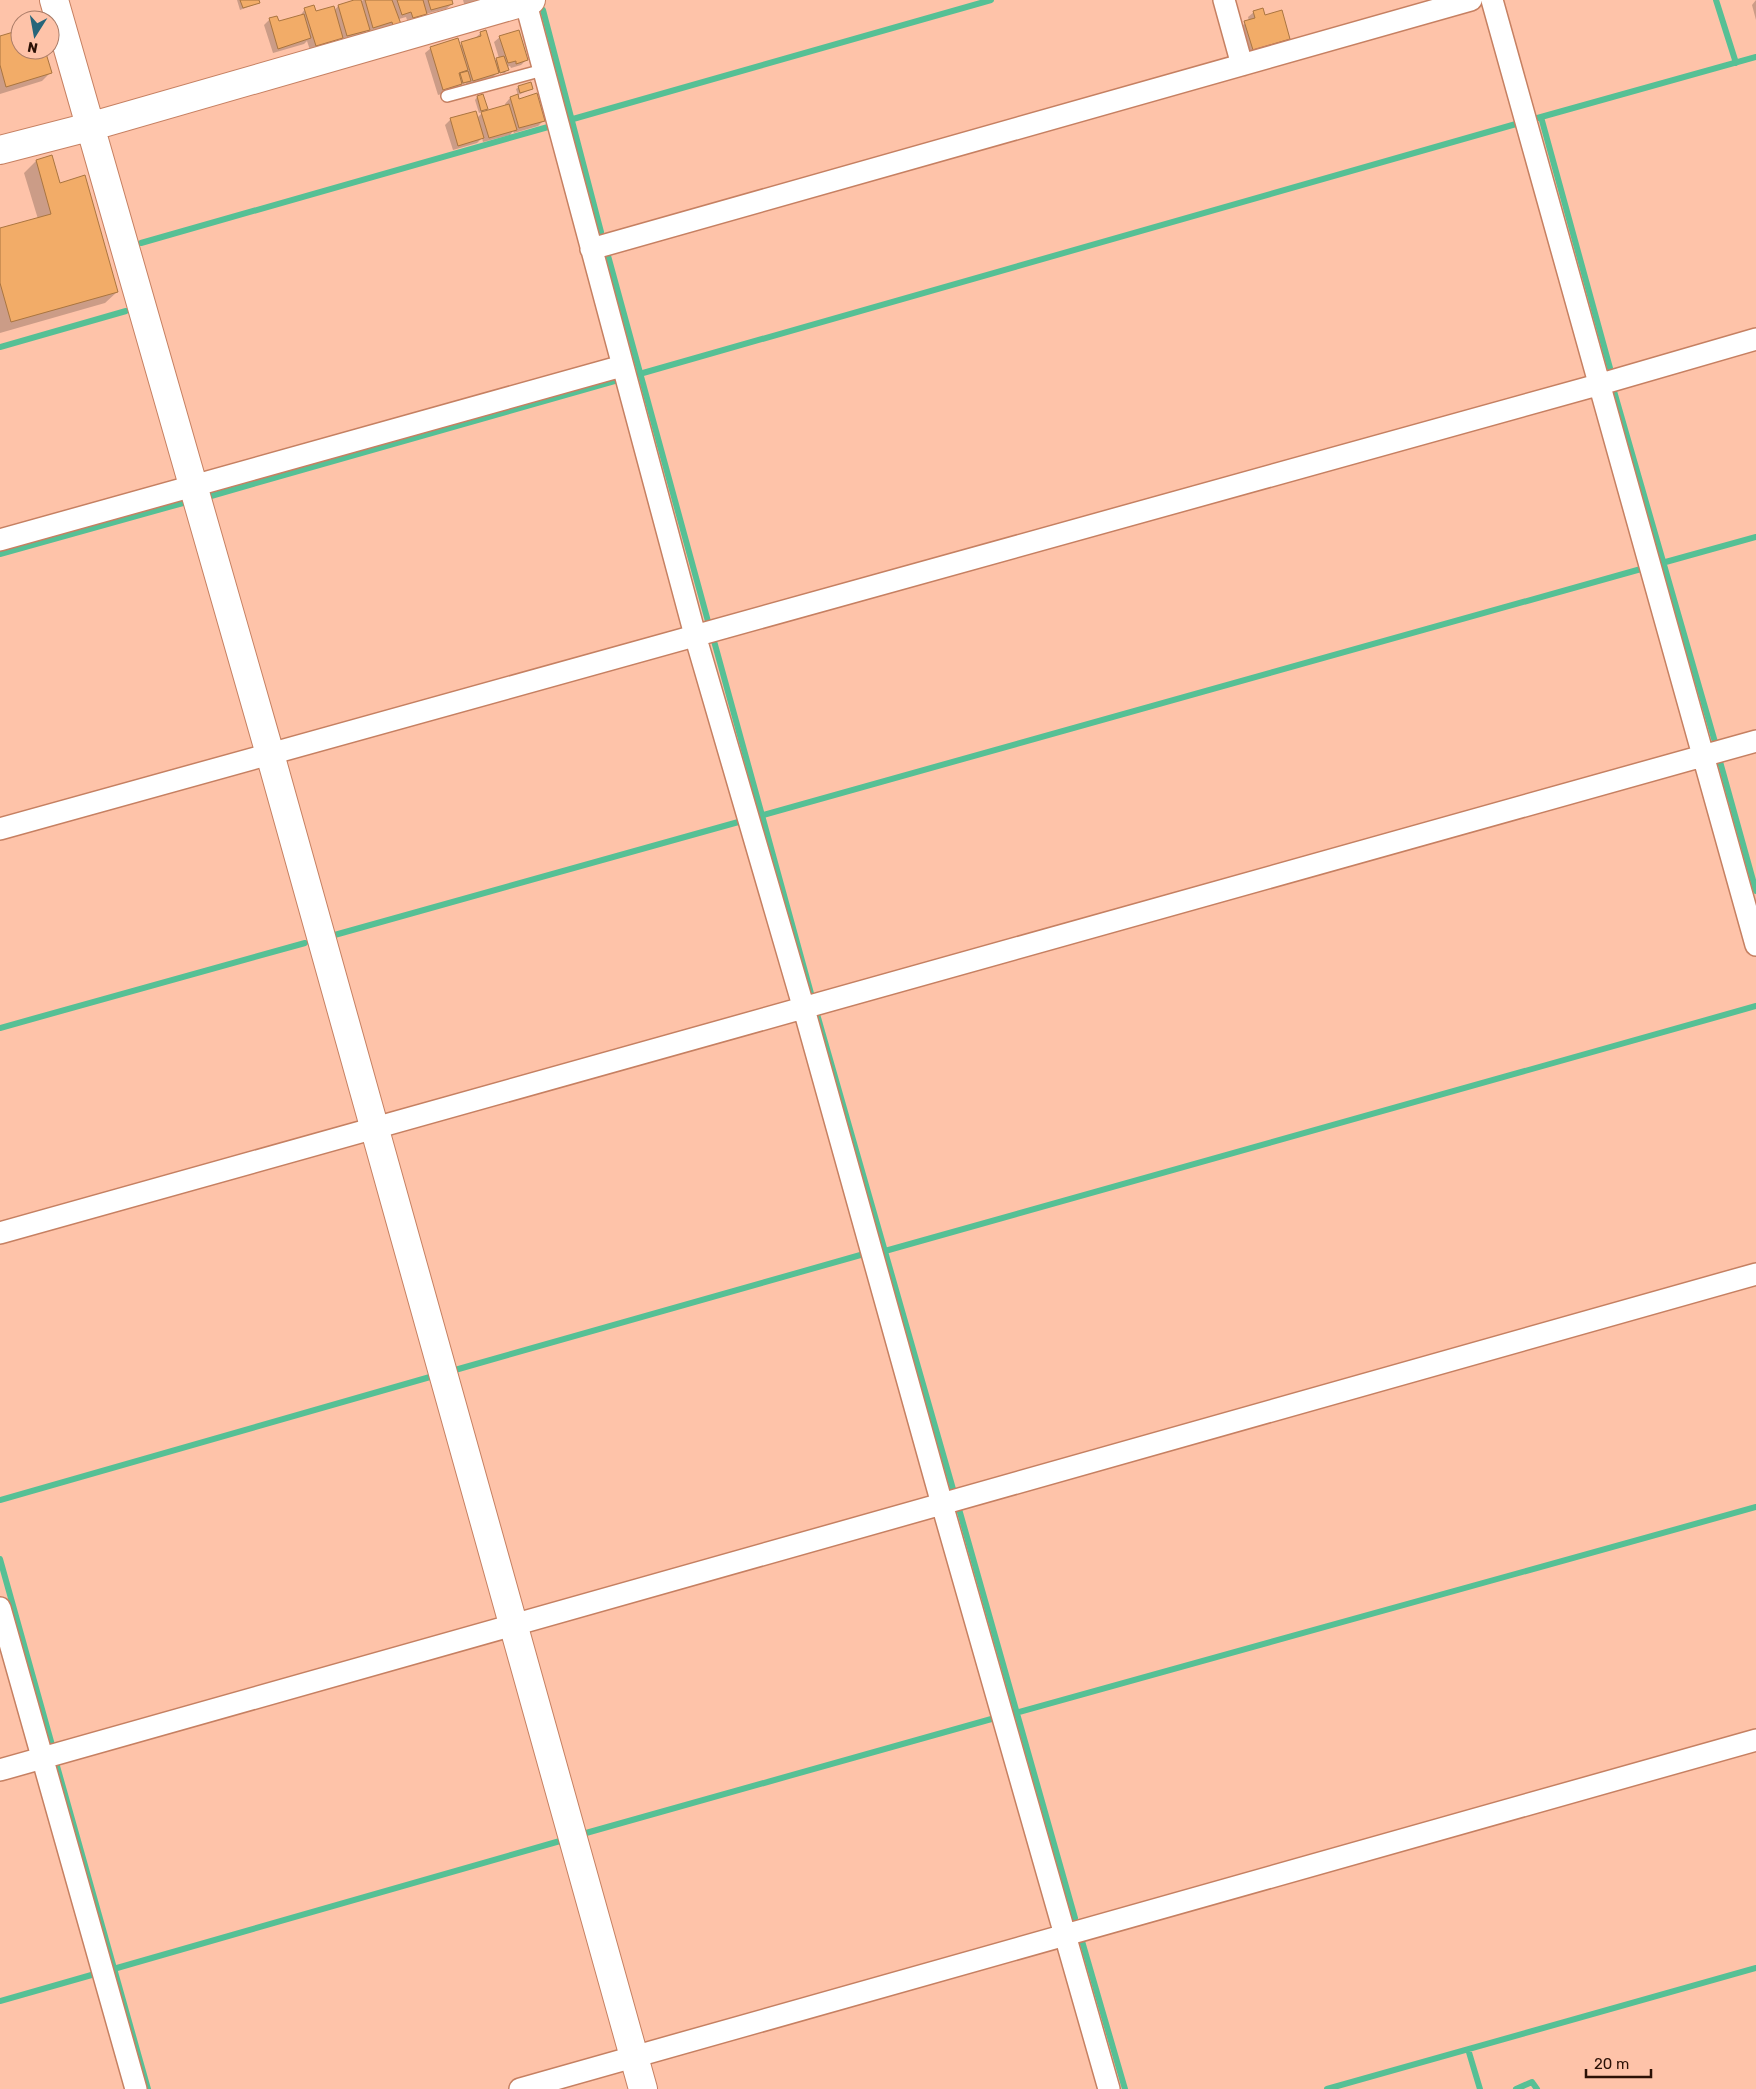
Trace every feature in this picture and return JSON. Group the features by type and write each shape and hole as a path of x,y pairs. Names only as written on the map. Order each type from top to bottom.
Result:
{"street":[{"path":"54,0 270,754 512,1626 643,2089"},
{"path":"1224,0 1242,65"},
{"path":"591,249 1471,0"},
{"path":"1492,0 1756,945"},
{"path":"0,150 90,127 527,1 543,70 695,635 804,1009 942,1504 1109,2089"},
{"path":"0,829 1756,339"},
{"path":"0,540 622,366"},
{"path":"0,1233 1756,741"},
{"path":"0,1770 1756,1274"},
{"path":"0,1608 136,2089"},
{"path":"520,2089 1756,1740"}],"lane":[{"path":"447,96 543,70"}],"building":[{"path":"240,0 259,0 260,3 243,8"},
{"path":"361,0 370,30 347,36 338,5"},
{"path":"365,0 392,0 401,24 393,26 392,22 373,28"},
{"path":"397,0 423,0 427,14 413,18 411,12 402,15"},
{"path":"428,0 452,0 453,4 431,10"},
{"path":"314,5 316,11 334,6 343,38 316,46 304,8"},
{"path":"1263,8 1265,15 1282,10 1290,39 1253,50 1244,21 1255,18 1253,11"},
{"path":"304,14 311,38 278,49 269,18 277,16 279,21"},
{"path":"486,30 499,73 473,81 461,42 481,36 480,32"},
{"path":"519,30 528,60 516,64 516,61 508,63 499,36"},
{"path":"10,33 10,60 48,60 52,73 6,87 0,65 0,36"},
{"path":"458,38 468,70 459,73 462,84 443,90 430,47"},
{"path":"504,56 509,70 500,73 496,58"},
{"path":"468,71 471,81 463,83 460,73"},
{"path":"531,82 533,89 520,93 518,86"},
{"path":"537,93 545,121 519,128 510,97 518,94 519,99"},
{"path":"483,94 488,109 481,111 477,96"},
{"path":"509,104 517,130 489,138 481,112"},
{"path":"476,111 484,138 458,146 450,118"},
{"path":"52,155 60,183 85,175 118,292 11,322 0,283 0,228 51,214 36,160"}],"waterway":[{"path":"566,121 991,0"},
{"path":"1716,0 1736,63"},
{"path":"543,10 601,232"},
{"path":"1541,117 1756,57"},
{"path":"1534,119 1541,117 1610,368"},
{"path":"636,375 1516,124"},
{"path":"141,243 548,127"},
{"path":"607,252 709,625"},
{"path":"0,347 126,311"},
{"path":"211,496 618,380"},
{"path":"1614,391 1715,742"},
{"path":"0,554 183,503"},
{"path":"1662,563 1756,537"},
{"path":"756,817 1641,569"},
{"path":"714,641 812,997"},
{"path":"1719,758 1756,891"},
{"path":"331,936 742,821"},
{"path":"0,1028 305,943"},
{"path":"885,1251 1756,1006"},
{"path":"817,1014 953,1489"},
{"path":"455,1370 864,1254"},
{"path":"0,1500 430,1377"},
{"path":"1012,1714 1756,1507"},
{"path":"959,1509 1075,1918"},
{"path":"0,1559 52,1745"},
{"path":"586,1833 995,1718"},
{"path":"57,1766 148,2089"},
{"path":"110,1970 560,1841"},
{"path":"1082,1941 1125,2089"},
{"path":"1327,2089 1756,1968"},
{"path":"0,2001 95,1974"},
{"path":"1468,2049 1480,2089"},
{"path":"1516,2089 1532,2082 1537,2089"}]}
